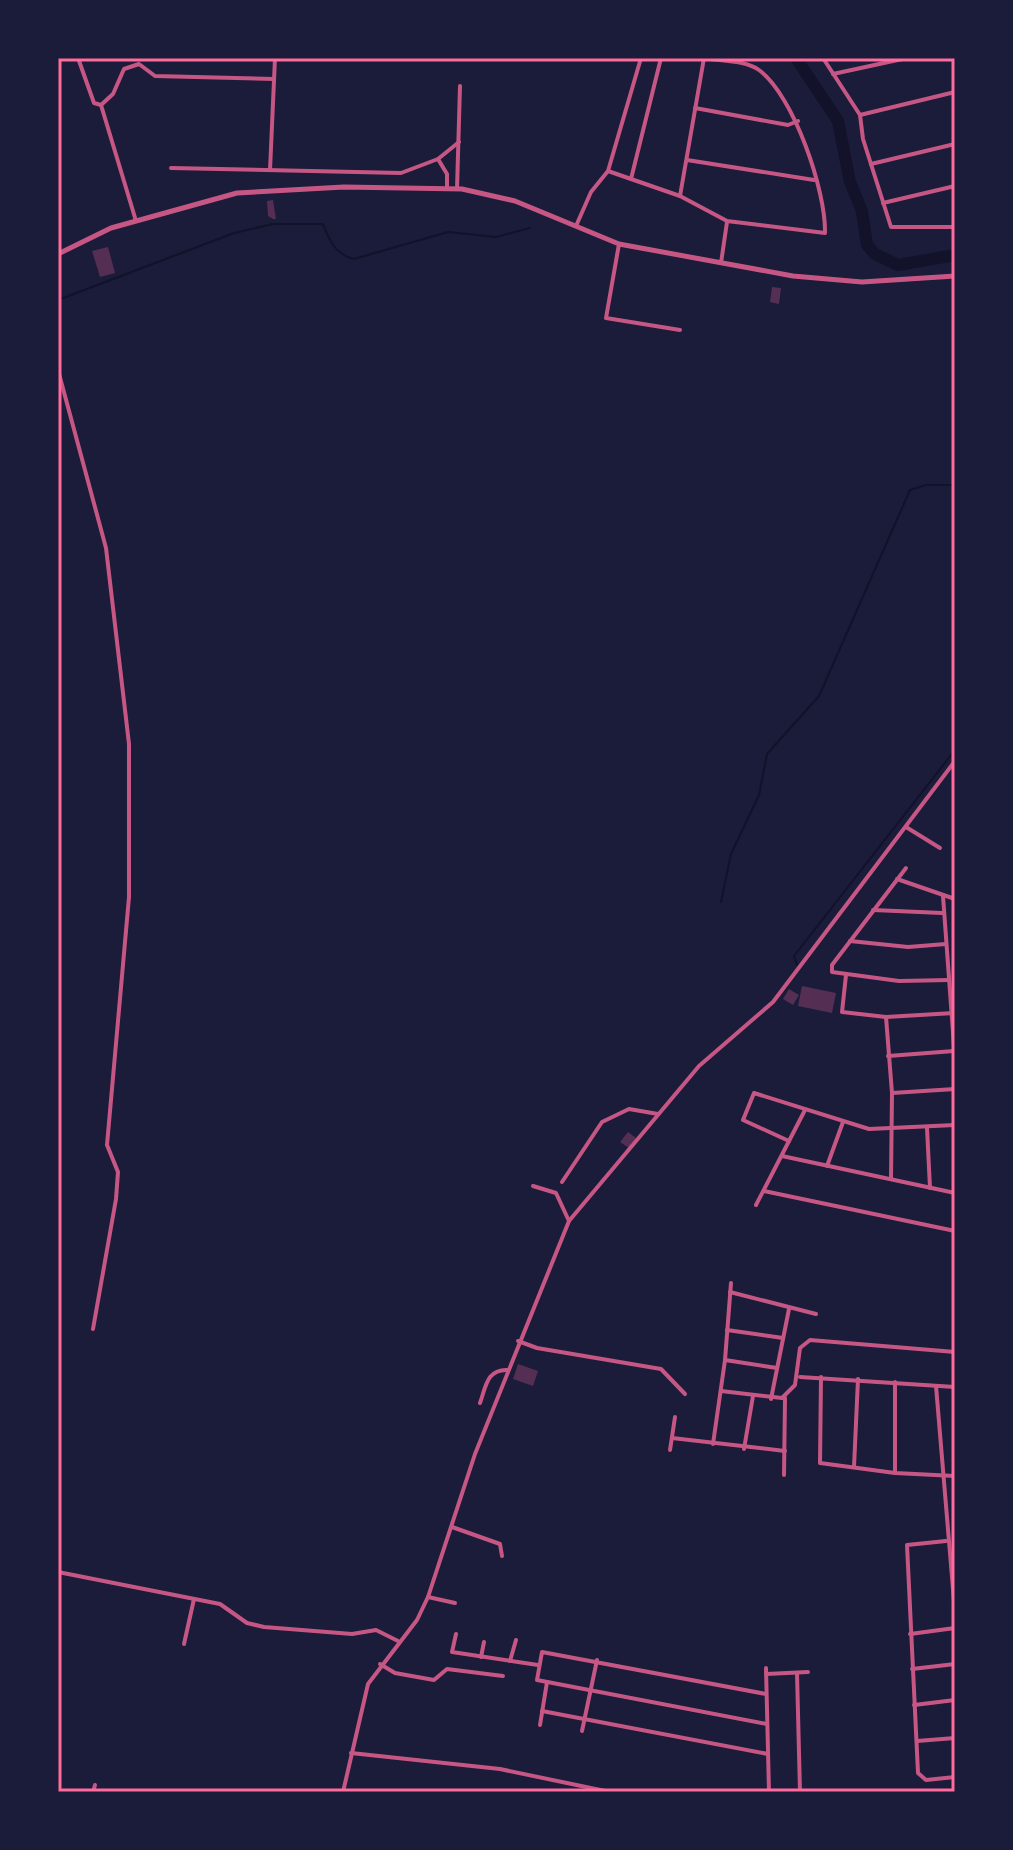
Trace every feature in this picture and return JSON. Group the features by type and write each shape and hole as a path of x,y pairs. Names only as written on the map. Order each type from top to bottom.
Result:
{"street":[{"path":"78,58 86,88 94,103 101,105"},
{"path":"270,170 275,58"},
{"path":"576,226 591,192 608,171 641,58"},
{"path":"631,179 661,58"},
{"path":"608,171 680,196 727,221 823,234 825,229 798,121 757,69 704,58 680,196"},
{"path":"823,58 860,115 871,164 891,227 955,227"},
{"path":"833,74 907,58"},
{"path":"101,105 113,94 124,69 139,64 155,76 274,79"},
{"path":"457,189 460,86"},
{"path":"860,115 955,92"},
{"path":"101,105 136,221"},
{"path":"695,108 788,125 798,121"},
{"path":"171,168 394,174 410,172 438,159 459,142"},
{"path":"871,164 955,144"},
{"path":"438,159 446,169 447,189"},
{"path":"687,160 814,180"},
{"path":"883,203 955,186"},
{"path":"58,254 98,234 136,221 237,193 268,189 457,189 515,201 619,244 721,263 826,281 889,282 955,276"},
{"path":"721,263 727,221"},
{"path":"619,244 606,318 680,330"},
{"path":"58,370 106,548 131,792 129,897 107,1145 118,1172 93,1329"},
{"path":"343,1792 364,1696 380,1664 417,1620 428,1597 518,1341 569,1221 699,1066 773,1002 955,761"},
{"path":"906,827 940,848"},
{"path":"906,868 850,941 831,968 832,972 899,981 949,980"},
{"path":"897,879 955,899"},
{"path":"943,896 942,913 954,1013 955,1060"},
{"path":"873,910 942,913"},
{"path":"850,941 908,947 946,944"},
{"path":"846,975 842,1012 886,1017 954,1013"},
{"path":"886,1017 892,1093 891,1179"},
{"path":"888,1056 954,1051"},
{"path":"892,1093 955,1089"},
{"path":"789,1141 743,1120 754,1093 843,1122 891,1130 955,1125"},
{"path":"562,1182 602,1122 629,1109 658,1114"},
{"path":"756,1205 805,1110"},
{"path":"827,1166 843,1122"},
{"path":"927,1128 930,1188"},
{"path":"782,1156 955,1193"},
{"path":"533,1186 556,1193 569,1221"},
{"path":"764,1191 955,1231"},
{"path":"713,1444 725,1360 731,1283"},
{"path":"730,1292 816,1314"},
{"path":"771,1399 789,1309"},
{"path":"727,1330 783,1338"},
{"path":"721,1391 771,1399 785,1396 795,1385 800,1348 810,1340 955,1352"},
{"path":"518,1341 537,1348 661,1369 685,1394"},
{"path":"725,1360 777,1368"},
{"path":"480,1403 491,1374 497,1369 508,1370"},
{"path":"800,1377 955,1387"},
{"path":"821,1377 820,1463 895,1473 955,1476"},
{"path":"854,1467 858,1379"},
{"path":"895,1382 895,1473"},
{"path":"936,1386 946,1541 955,1613"},
{"path":"744,1449 753,1396"},
{"path":"784,1475 785,1396"},
{"path":"670,1450 675,1417"},
{"path":"672,1438 744,1449 785,1451"},
{"path":"452,1527 500,1544 502,1556"},
{"path":"946,1541 907,1545 910,1634 921,1778 955,1777"},
{"path":"58,1572 220,1604 247,1623 264,1627 339,1633 376,1630 398,1641"},
{"path":"428,1597 455,1603"},
{"path":"184,1644 194,1599"},
{"path":"910,1634 955,1628"},
{"path":"456,1634 452,1652 539,1665"},
{"path":"510,1661 516,1640"},
{"path":"481,1657 484,1642"},
{"path":"766,1694 542,1652 537,1680 767,1724"},
{"path":"582,1731 597,1660"},
{"path":"380,1664 395,1673 434,1680 447,1669 503,1676"},
{"path":"912,1669 955,1664"},
{"path":"769,1792 766,1671 808,1672"},
{"path":"797,1673 800,1792"},
{"path":"540,1725 547,1682"},
{"path":"914,1705 955,1700"},
{"path":"542,1711 768,1754"},
{"path":"917,1741 955,1738"},
{"path":"351,1753 511,1770 610,1792"},
{"path":"93,1792 95,1785"}],"building":[{"path":"273,200 276,219 268,216 267,201"},
{"path":"108,247 115,273 100,277 92,251"},
{"path":"772,287 781,288 779,304 770,302"},
{"path":"802,986 836,993 832,1013 798,1006"},
{"path":"789,989 799,995 793,1005 783,999"},
{"path":"628,1132 636,1138 629,1148 620,1142"},
{"path":"518,1364 538,1371 533,1386 513,1379"}],"waterway":[{"path":"796,58 838,121 850,182 862,211 867,245 875,254 898,265 955,255"},
{"path":"58,300 234,233 273,224 323,224 338,250 354,259 448,232 496,237 530,228"},
{"path":"721,902 731,854 759,795 767,754 819,696 910,490 926,485 955,485"},
{"path":"797,965 794,956 955,750"}]}
